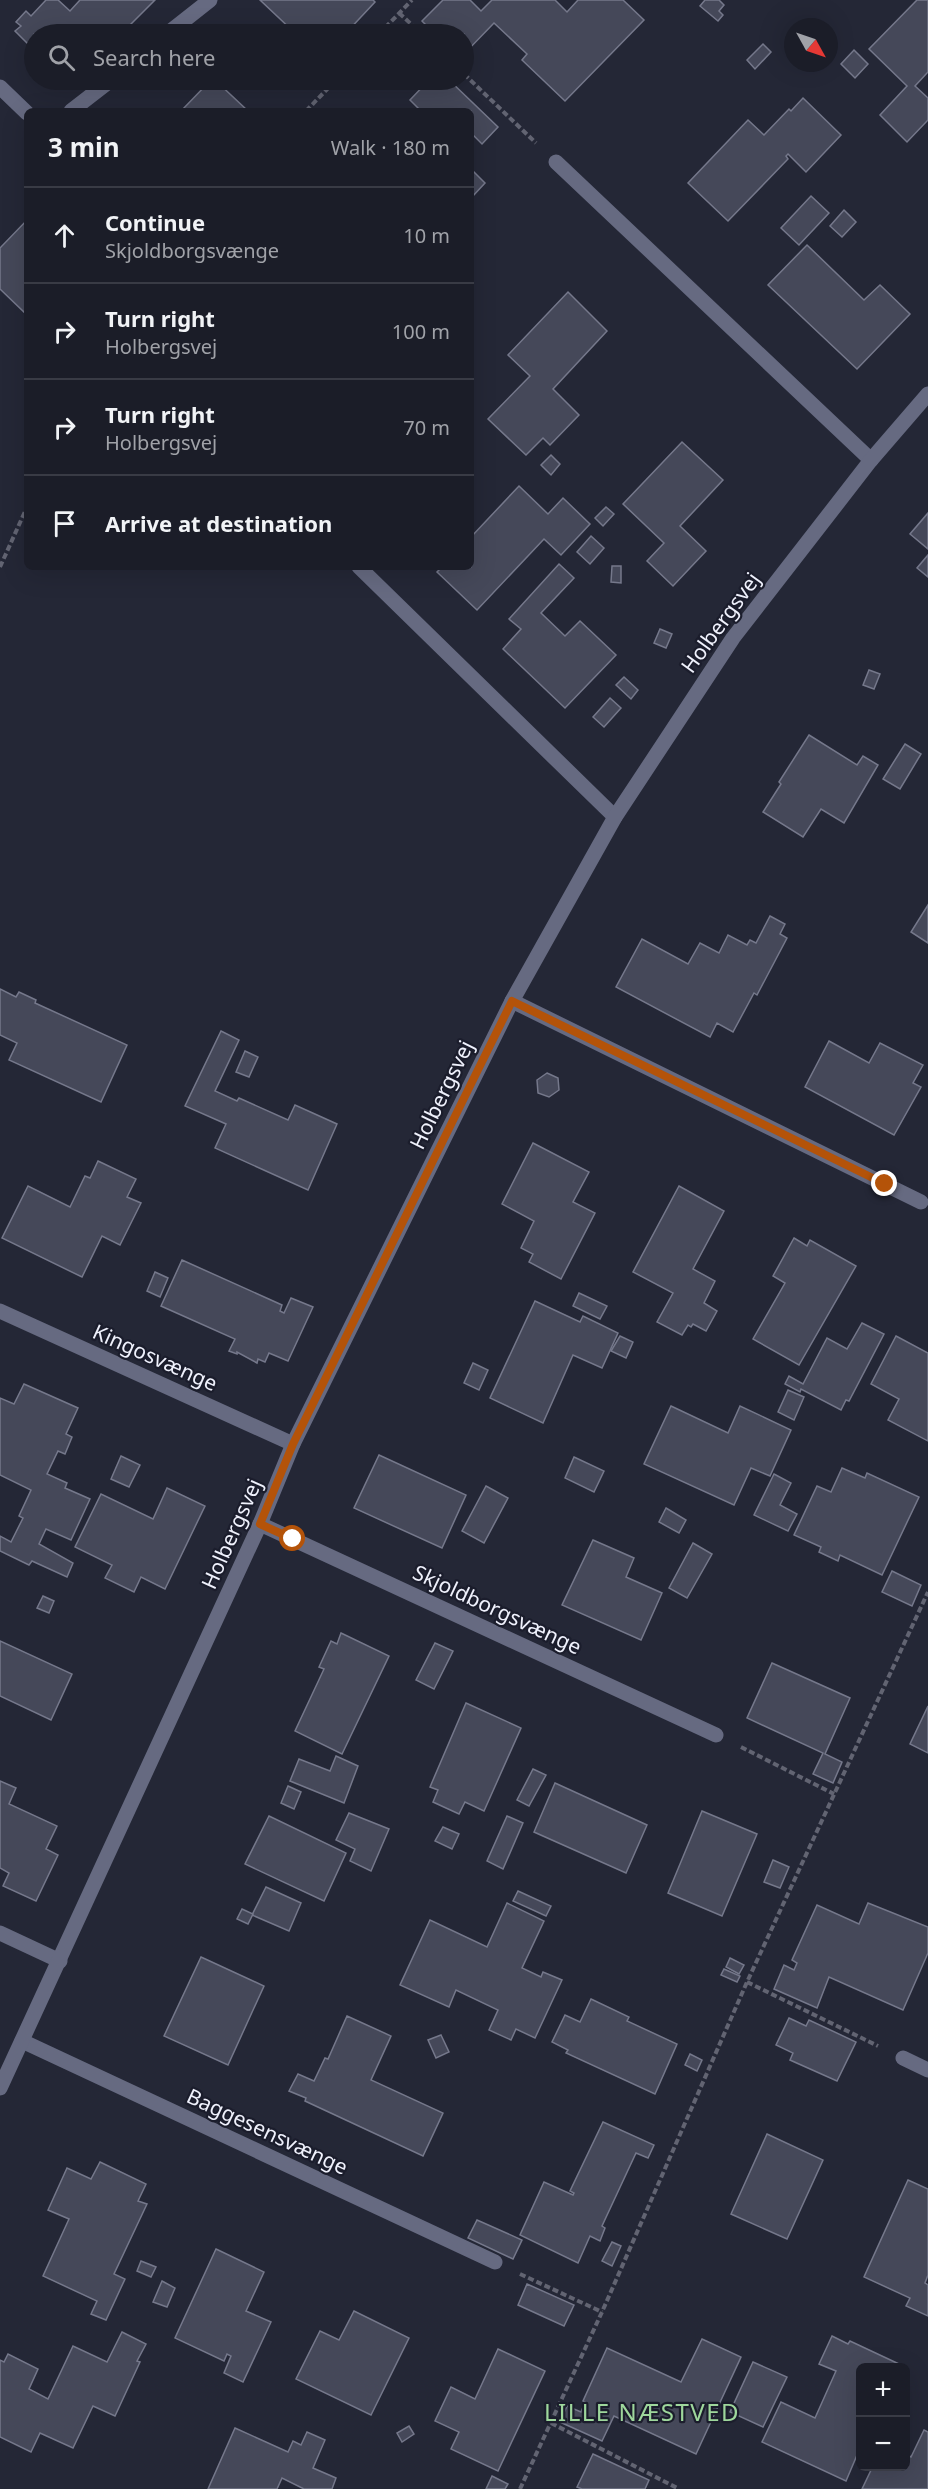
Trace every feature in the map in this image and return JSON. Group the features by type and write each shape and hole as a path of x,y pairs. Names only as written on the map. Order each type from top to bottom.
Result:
{"street":[{"path":"180,24 210,0"},
{"path":"0,87 24,110"},
{"path":"75,108 98,90"},
{"path":"556,162 871,460"},
{"name":"Holbergsvej","path":"0,2088 260,1524 293,1444 512,1001 615,817 733,638 871,460 928,395"},
{"path":"362,570 615,817"},
{"path":"512,1001 921,1202"},
{"name":"Kingosvænge","path":"0,1311 293,1444"},
{"name":"Skjoldborgsvænge","path":"260,1524 716,1735"},
{"path":"0,1933 60,1961"},
{"name":"Baggesensvænge","path":"22,2041 495,2262"},
{"path":"903,2058 928,2070"}],"path":[{"path":"389,24 412,0"},
{"path":"399,13 411,24"},
{"path":"474,84 556,162"},
{"path":"309,108 326,90"},
{"path":"0,567 24,514"},
{"path":"520,2489 602,2312 747,1982 928,1592"},
{"path":"716,1735 834,1794"},
{"path":"747,1982 903,2058"},
{"path":"495,2262 602,2312"},
{"path":"551,2423 679,2489"}],"building":[{"path":"46,0 58,0 70,11 80,0 155,0 131,24 24,24 24,40 15,31 21,26 16,22 26,11 31,16"},
{"path":"260,0 373,0 375,2 354,24 285,24"},
{"path":"443,0 470,0 481,11 492,0 555,0 567,12 578,0 623,0 644,20 565,101 522,60 527,54 494,23 474,44 474,24 425,24 422,21"},
{"path":"705,0 719,0 724,5 719,11 723,15 718,21 700,6"},
{"path":"917,0 928,0 928,72 915,86 928,98 928,120 907,142 880,115 907,86 869,49"},
{"path":"763,44 771,52 755,69 747,60"},
{"path":"854,50 868,64 855,78 841,64"},
{"path":"201,90 226,90 245,108 184,108"},
{"path":"420,90 459,90 498,127 482,144 474,136 474,108 418,108 410,100"},
{"path":"803,98 841,135 806,172 788,154 786,156 788,159 728,221 688,183 748,120 764,135"},
{"path":"474,172 485,183 474,195"},
{"path":"811,196 829,213 799,245 781,228"},
{"path":"844,210 856,222 842,237 830,226"},
{"path":"24,223 24,312 0,289 0,248"},
{"path":"807,245 864,300 880,285 910,314 857,369 768,285"},
{"path":"568,292 607,331 553,389 579,415 550,445 543,438 526,455 488,419 530,376 508,355"},
{"path":"682,442 723,480 680,526 706,551 673,586 647,561 664,543 623,504"},
{"path":"551,455 560,464 551,475 541,465"},
{"path":"519,486 548,514 563,498 590,524 561,555 544,539 477,610 437,572 439,570 474,570 474,534"},
{"path":"606,507 614,514 603,526 595,518"},
{"path":"928,513 928,549 910,534"},
{"path":"591,536 604,548 590,564 577,552"},
{"path":"928,555 928,577 917,568"},
{"path":"559,564 574,578 541,613 565,636 580,621 616,655 565,708 503,649 521,629 509,619"},
{"path":"612,566 621,566 621,583 611,582"},
{"path":"660,629 672,634 666,648 654,643"},
{"path":"869,670 880,674 874,689 863,685"},
{"path":"624,677 638,690 631,699 616,685"},
{"path":"610,698 621,708 604,727 593,717"},
{"path":"809,735 857,765 863,756 878,765 844,823 821,809 803,837 763,812"},
{"path":"905,744 921,754 900,789 883,779"},
{"path":"928,905 928,943 911,932"},
{"path":"770,916 785,924 780,934 787,938 757,995 754,993 733,1032 717,1023 710,1037 616,987 642,939 688,964 700,943 719,953 728,935 747,945 750,940 756,943"},
{"path":"0,989 16,997 19,992 36,1000 35,1003 127,1045 101,1102 9,1060 17,1043 0,1035"},
{"path":"221,1031 239,1040 215,1091 237,1101 239,1098 288,1120 295,1105 337,1124 308,1190 215,1148 226,1124 185,1106"},
{"path":"829,1041 869,1063 880,1043 923,1065 913,1083 921,1087 894,1135 805,1087"},
{"path":"245,1051 258,1057 249,1077 236,1072"},
{"path":"547,1073 558,1078 559,1090 549,1097 538,1093 537,1080"},
{"path":"533,1143 589,1172 573,1202 595,1213 561,1279 529,1262 533,1254 521,1248 534,1221 502,1204"},
{"path":"98,1161 136,1179 127,1197 141,1203 120,1245 102,1236 82,1277 2,1238 28,1186 70,1207 85,1176 90,1178"},
{"path":"679,1186 724,1211 693,1269 715,1281 704,1303 717,1311 706,1331 693,1324 691,1327 688,1325 682,1335 657,1322 673,1293 633,1272"},
{"path":"794,1238 807,1246 810,1240 856,1266 799,1365 753,1339 785,1283 773,1276"},
{"path":"182,1260 282,1305 280,1311 284,1313 291,1298 313,1307 288,1361 269,1353 265,1362 258,1359 257,1363 237,1352 237,1354 229,1351 235,1339 161,1306"},
{"path":"155,1272 168,1278 160,1297 147,1291"},
{"path":"579,1293 607,1306 600,1319 573,1306"},
{"path":"535,1301 580,1322 583,1316 618,1333 602,1368 573,1355 543,1423 490,1398"},
{"path":"862,1323 884,1334 849,1401 846,1400 841,1410 801,1389 800,1392 785,1384 789,1376 803,1384 827,1338 847,1349"},
{"path":"620,1336 633,1342 626,1358 611,1351"},
{"path":"896,1336 928,1353 928,1441 888,1420 899,1399 871,1384"},
{"path":"473,1363 488,1370 479,1390 464,1383"},
{"path":"24,1384 78,1408 66,1434 72,1437 65,1454 58,1451 47,1474 67,1483 65,1488 90,1499 71,1540 46,1529 39,1544 73,1563 67,1577 32,1561 29,1565 0,1551 0,1536 11,1542 23,1518 19,1516 31,1490 0,1475 0,1398 14,1404"},
{"path":"788,1390 804,1397 794,1420 778,1412"},
{"path":"671,1406 728,1433 740,1406 791,1430 770,1476 751,1468 734,1505 644,1464"},
{"path":"379,1455 466,1495 442,1548 354,1508"},
{"path":"121,1456 140,1465 129,1487 111,1479"},
{"path":"574,1457 604,1471 594,1492 565,1478"},
{"path":"842,1468 865,1478 867,1473 919,1497 882,1575 840,1555 838,1561 819,1552 821,1547 794,1535 817,1486 831,1492"},
{"path":"774,1474 791,1483 780,1505 797,1514 788,1531 754,1515"},
{"path":"486,1486 508,1498 484,1543 462,1531"},
{"path":"167,1488 205,1506 165,1589 141,1577 134,1592 105,1578 112,1565 75,1547 101,1494 153,1519"},
{"path":"666,1508 686,1520 679,1533 659,1522"},
{"path":"593,1540 634,1558 626,1577 662,1593 641,1640 562,1605"},
{"path":"693,1543 712,1554 687,1598 669,1588"},
{"path":"892,1571 921,1585 912,1606 882,1592"},
{"path":"43,1596 54,1601 49,1613 37,1608"},
{"path":"341,1633 389,1656 342,1754 295,1731 324,1669 319,1667 331,1641 337,1644"},
{"path":"0,1641 72,1674 51,1720 0,1696"},
{"path":"435,1643 453,1651 434,1689 416,1680"},
{"path":"772,1663 850,1698 825,1754 842,1762 833,1783 813,1774 823,1753 747,1718"},
{"path":"466,1703 521,1728 484,1811 465,1802 459,1814 433,1802 438,1790 430,1787"},
{"path":"928,1706 928,1753 910,1744"},
{"path":"336,1756 358,1766 344,1803 290,1781 299,1759 330,1771"},
{"path":"533,1769 546,1775 529,1806 517,1800"},
{"path":"0,1781 16,1788 9,1804 57,1826 46,1849 58,1855 36,1901 3,1886 9,1873 0,1868"},
{"path":"555,1783 647,1825 626,1873 534,1832"},
{"path":"288,1786 301,1792 294,1809 281,1803"},
{"path":"702,1811 757,1834 722,1916 668,1893"},
{"path":"349,1813 389,1829 371,1871 350,1861 355,1849 336,1840"},
{"path":"269,1816 346,1853 324,1901 245,1864"},
{"path":"507,1816 523,1823 503,1869 487,1861"},
{"path":"443,1827 459,1834 452,1849 435,1841"},
{"path":"773,1860 789,1867 780,1888 764,1882"},
{"path":"266,1887 301,1903 289,1931 252,1915"},
{"path":"518,1891 551,1906 546,1916 513,1901"},
{"path":"507,1903 544,1921 522,1968 541,1977 543,1972 562,1980 535,2038 516,2029 511,2040 489,2030 498,2010 456,1990 449,2007 400,1985 430,1920 487,1947"},
{"path":"868,1903 928,1927 928,1953 903,2010 829,1977 817,2008 774,1989 784,1965 794,1970 797,1963 792,1960 817,1905 859,1924"},
{"path":"242,1909 253,1914 248,1924 237,1919"},
{"path":"201,1957 264,1986 228,2065 164,2036"},
{"path":"730,1958 744,1965 739,1974 726,1967"},
{"path":"724,1969 740,1976 737,1982 721,1975"},
{"path":"591,1999 629,2017 627,2021 677,2044 655,2094 566,2053 568,2050 552,2042 565,2015 580,2022"},
{"path":"347,2016 391,2036 371,2080 443,2113 423,2156 305,2101 306,2098 289,2091 298,2074 314,2081 325,2058 328,2059"},
{"path":"789,2018 806,2026 809,2020 856,2042 837,2081 790,2060 793,2053 776,2045"},
{"path":"441,2035 449,2052 436,2058 428,2040"},
{"path":"690,2054 702,2060 697,2071 685,2065"},
{"path":"603,2122 654,2145 648,2158 636,2153 602,2226 605,2228 600,2241 590,2236 578,2263 520,2235 544,2182 573,2195 574,2193 570,2191"},
{"path":"767,2134 823,2160 787,2239 731,2214"},
{"path":"100,2162 146,2184 138,2201 147,2204 114,2274 125,2279 106,2320 91,2314 97,2301 43,2276 69,2219 48,2210 67,2168 91,2179"},
{"path":"908,2180 928,2189 928,2275 925,2283 928,2285 928,2316 906,2306 910,2298 864,2277"},
{"path":"477,2220 522,2240 513,2259 468,2238"},
{"path":"612,2242 621,2246 612,2266 602,2261"},
{"path":"216,2249 264,2272 246,2311 271,2322 243,2382 224,2373 231,2356 227,2354 224,2361 175,2338"},
{"path":"141,2261 156,2267 151,2277 137,2271"},
{"path":"162,2281 175,2288 167,2307 153,2302"},
{"path":"527,2284 574,2305 564,2326 518,2305"},
{"path":"354,2311 409,2338 371,2415 296,2379 320,2331 339,2340"},
{"path":"122,2332 146,2344 115,2416 93,2406 73,2448 40,2433 31,2452 0,2437 0,2360 4,2362 8,2354 38,2369 29,2389 48,2399 73,2346 107,2362"},
{"path":"832,2336 848,2344 850,2341 897,2363 856,2363 856,2457 846,2481 762,2442 781,2402 815,2418 836,2371 819,2364"},
{"path":"702,2339 741,2357 696,2454 614,2416 602,2441 560,2422 567,2406 581,2412 585,2402 583,2401 607,2348 681,2382"},
{"path":"498,2349 545,2371 498,2471 451,2449 459,2432 435,2421 451,2387 475,2399"},
{"path":"753,2362 787,2377 763,2427 730,2412"},
{"path":"409,2426 414,2434 402,2442 397,2433"},
{"path":"235,2428 288,2452 293,2441 301,2445 307,2432 325,2440 313,2468 336,2478 332,2489 304,2489 282,2478 277,2489 208,2489"},
{"path":"924,2430 928,2432 928,2489 862,2489 871,2471 910,2471 911,2457"},
{"path":"593,2454 649,2480 645,2489 582,2489 577,2487"},
{"path":"492,2476 508,2484 505,2489 486,2489"}],"district":[{"name":"LILLE NÆSTVED","path":"642,2413"}],"route":[{"path":"293,1539 260,1524 293,1444 512,1001 885,1184"}]}
